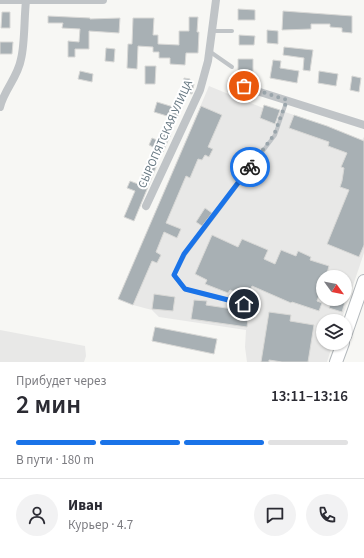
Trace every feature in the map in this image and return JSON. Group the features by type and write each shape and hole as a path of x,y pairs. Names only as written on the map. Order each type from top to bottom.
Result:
{"main road":[{"path":"352,316 364,281"},
{"path":"336,362 340,350"}],"street":[{"path":"0,0 103,0"},
{"name":"СЫРОПЯТСКАЯ УЛИЦА","path":"146,206 200,90 208,61 216,0"},
{"path":"0,107 21,60 26,1"},
{"path":"244,86 364,124"}],"lane":[{"path":"212,31 232,31"},
{"path":"209,51 232,67"},
{"path":"244,304 185,289 174,275 184,254 274,135 287,100"}],"shaded area":[{"path":"209,86 263,108 264,105 327,126 362,140 364,137 364,253 352,288 352,270 316,270 316,306 346,306 343,314 316,314 316,350 331,350 327,362 247,362 245,347 246,330 159,317 152,310 118,299"},
{"path":"0,330 85,346 86,356 84,362 0,362"}],"building":[{"path":"238,9 255,10 255,20 238,20"},
{"path":"283,11 352,16 352,33 342,32 342,28 330,27 330,24 311,24 311,29 282,30"},
{"path":"2,12 10,12 10,28 1,28"},
{"path":"48,16 90,19 120,18 119,33 89,31 89,49 75,49 75,57 68,57 68,41 79,42 80,29 62,28 63,23 48,23"},
{"path":"189,17 198,17 198,53 186,53 185,65 170,64 170,58 159,58 159,52 153,52 153,47 138,46 137,69 127,68 128,44 132,44 133,18 154,18 153,35 158,35 158,44 179,45 179,31 189,31"},
{"path":"267,30 278,31 278,44 267,43"},
{"path":"239,35 255,36 254,45 239,45"},
{"path":"0,42 13,42 12,54 0,54"},
{"path":"284,47 313,50 310,71 303,70 304,58 283,55"},
{"path":"106,48 115,49 114,62 105,61"},
{"path":"238,59 253,59 253,75 238,74"},
{"path":"273,60 281,61 280,68 299,71 297,83 270,78"},
{"path":"145,66 156,66 155,84 145,84"},
{"path":"80,71 93,74 92,82 78,79"},
{"path":"319,71 338,74 336,86 318,83"},
{"path":"352,76 361,78 359,92 350,90"},
{"path":"184,78 190,79 189,83 194,84 192,94 182,92"},
{"path":"157,102 180,109 177,119 154,112"},
{"path":"264,105 280,110 275,124 260,118"},
{"path":"201,106 222,115 208,147 213,149 209,157 205,155 202,160 198,159 190,178 186,176 166,223 181,229 177,238 164,232 156,252 161,255 157,263 152,261 133,305 118,299"},
{"path":"294,115 364,141 364,245 359,257 327,244 349,190 340,187 344,168 341,167 347,153 328,146 329,142 289,128"},
{"path":"162,130 171,134 163,152 149,145 152,138 157,140"},
{"path":"148,161 157,165 134,221 124,217 135,191 127,188 130,181 138,184"},
{"path":"205,208 212,213 202,226 196,222"},
{"path":"212,235 238,247 242,239 268,250 264,259 275,264 281,250 296,256 298,251 311,257 310,260 329,266 328,270 316,270 316,306 321,306 319,311 292,302 291,303 252,286 247,297 230,290 228,293 205,284 207,280 195,274"},
{"path":"154,294 175,297 173,311 152,309"},
{"path":"194,300 207,301 206,305 233,309 234,306 240,307 240,310 249,312 247,327 191,319"},
{"path":"330,306 344,306 342,312 329,308"},
{"path":"269,312 291,315 290,321 314,325 308,362 282,362 269,360 269,362 261,362"},
{"path":"155,327 217,339 214,354 152,341"}],"way so far":[{"path":"244,86 287,100 274,135 250,167"}],"route":[{"path":"244,304 185,289 174,275 184,254 250,167"}]}
